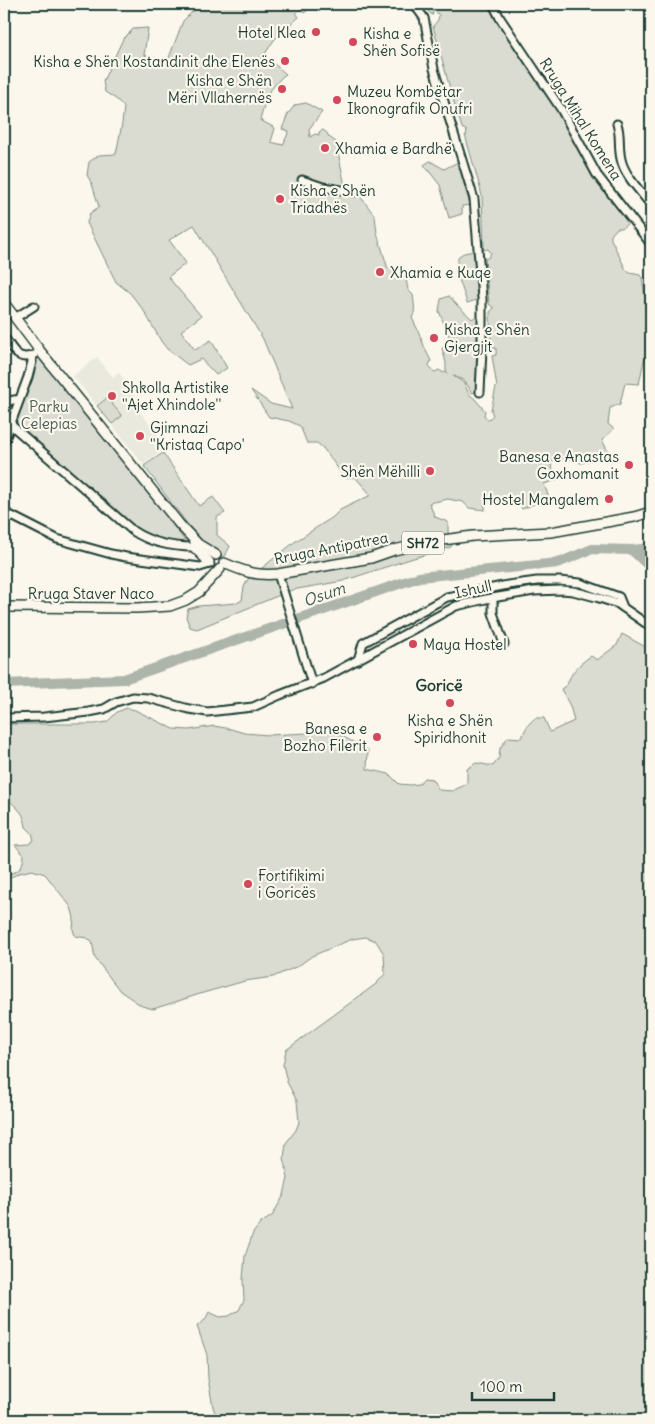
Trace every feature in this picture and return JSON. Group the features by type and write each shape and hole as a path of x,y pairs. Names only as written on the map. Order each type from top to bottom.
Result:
{"main road":[{"name":"Rruga Antipatrea","path":"4,303 36,353 215,563"},
{"name":"Rruga Antipatrea","path":"149,486 154,498 194,547 215,563 263,575 371,558 394,550 429,542 473,536 552,532 640,516 651,512"},
{"name":"SH72","path":"640,516 651,516"},
{"name":"Rruga Staver Naco","path":"4,607 137,608 170,606 186,600 204,588 215,563"}],"street":[{"path":"414,4 424,18 434,69 474,199 478,228 477,242 482,298 480,392"},
{"name":"Rruga Mihal Komena","path":"493,4 500,18 565,115 597,175 651,244"},
{"path":"617,124 623,167 651,205"},
{"path":"302,180 323,187 354,192"},
{"path":"15,318 34,306"},
{"path":"4,337 21,357 36,353"},
{"path":"4,442 36,353"},
{"path":"4,405 14,399 19,400"},
{"path":"10,424 133,531 145,538 176,546 194,547"},
{"path":"4,512 57,539 111,554 200,566 215,563"},
{"path":"278,574 312,684"},
{"path":"358,660 363,643 431,605 461,594 537,581 558,581 580,584 619,597 624,609"},
{"name":"Ishull","path":"4,718 44,718 88,712 104,709 116,702 133,697 148,698 198,711 216,711 260,705 280,694 312,684 456,606 534,592 573,591 613,602 651,627"},
{"path":"493,598 493,614 504,644"}],"shaded area":[{"path":"97,357 113,377 119,373 130,386 129,388 140,404 136,407 167,446 144,465 73,376"}],"green space":[{"path":"200,4 315,4 304,13 300,9 296,13 299,17 274,40 261,60 270,68 274,64 286,74 264,98 266,99 260,120 275,128 271,142 283,145 289,131 282,129 288,114 295,105 306,103 322,112 309,129 310,137 315,134 319,135 319,132 323,130 336,142 346,191 357,192 375,216 377,233 388,269 391,269 394,276 405,273 408,290 413,295 414,310 412,318 431,361 429,365 431,370 448,373 442,348 452,344 439,311 441,299 449,296 472,319 481,313 478,391 472,393 465,381 452,375 464,383 469,394 485,411 484,415 489,419 493,415 491,410 497,387 492,356 496,355 496,348 491,348 490,312 494,308 489,304 485,259 491,253 488,249 483,250 482,196 465,135 467,131 462,128 433,26 438,20 439,15 435,11 432,15 427,8 419,4 492,4 570,128 596,181 628,218 627,224 622,228 617,228 611,235 611,239 626,270 640,275 645,296 651,299 651,359 644,360 639,384 625,383 620,404 610,408 608,424 614,429 602,440 610,455 581,463 566,458 550,462 557,480 544,484 549,498 522,509 518,500 485,501 485,510 469,508 463,502 448,499 429,503 435,517 448,522 448,532 453,542 451,547 343,581 292,590 197,629 190,627 186,617 188,609 198,606 237,603 242,600 244,587 248,579 296,541 333,517 340,510 371,495 355,477 345,478 323,448 317,443 307,443 300,426 289,421 269,417 251,390 271,404 292,409 263,339 194,225 169,240 186,263 168,277 201,316 181,331 195,350 211,340 227,368 216,375 201,359 188,365 167,349 144,311 130,293 116,282 87,223 90,213 99,207 92,184 87,175 89,162 99,155 116,154 122,124 124,107 105,92 103,81 123,39 133,29 148,28 144,55 167,63 183,21"},
{"path":"430,161 444,169 458,162 470,205 462,206 462,214 449,218 440,185 424,165"},
{"path":"474,251 480,299 467,303 458,277 457,263 458,258 462,254"},
{"name":"Parku Celepias","path":"39,354 146,486 147,491 188,545 176,544 143,534 127,523 13,423 34,358"},
{"path":"107,398 122,416 112,424 97,406"},
{"path":"163,453 199,506 213,497 225,513 217,517 217,535 230,546 224,558 197,537 144,466"},
{"path":"622,634 651,650 651,1420 218,1420 213,1407 208,1379 207,1355 197,1326 205,1320 209,1312 220,1317 229,1316 239,1310 244,1300 245,1256 253,1233 261,1223 272,1216 284,1195 288,1178 284,1158 286,1143 296,1130 299,1122 297,1101 287,1082 283,1065 286,1050 376,984 385,974 384,954 376,941 366,937 352,939 312,956 298,966 273,977 245,981 153,1009 142,1006 120,991 95,958 92,941 75,936 71,907 45,874 32,870 19,873 4,881 4,875 18,870 22,864 24,855 15,845 29,844 34,840 32,833 26,827 21,812 10,801 4,801 4,724 95,724 107,722 117,712 127,708 174,729 189,730 214,726 244,733 269,735 326,732 338,734 368,750 367,769 389,774 399,784 419,784 424,778 432,779 439,790 452,791 467,784 467,769 476,763 493,766 499,758 500,748 508,737 521,738 528,725 535,718 544,718 550,732 574,721 570,706 561,689 567,685 573,672 579,665 591,656 597,660 617,645"}],"waterway":[{"path":"632,550 651,548"},
{"name":"Osum","path":"4,684 124,679 419,577 558,563 592,549 632,550 651,568"}],"place":[{"name":"Hotel Klea","path":"316,32"},
{"name":"Kisha e Shën Sofisë","path":"353,42"},
{"name":"Kisha e Shën Kostandinit dhe Elenës","path":"285,61"},
{"name":"Kisha e Shën Mëri Vllahernës","path":"282,89"},
{"name":"Muzeu Kombëtar Ikonografik Onufri","path":"337,100"},
{"name":"Xhamia e Bardhë","path":"325,148"},
{"name":"Kisha e Shën Triadhës","path":"280,199"},
{"name":"Xhamia e Kuqe","path":"380,272"},
{"name":"Kisha e Shën Gjergjit","path":"434,338"},
{"name":"Shkolla Artistike ''Ajet Xhindole''","path":"112,396"},
{"name":"Gjimnazi ''Kristaq Capo'","path":"140,436"},
{"name":"Banesa e Anastas Goxhomanit","path":"629,465"},
{"name":"Shën Mëhilli","path":"430,471"},
{"name":"Hostel Mangalem","path":"609,499"},
{"name":"Maya Hostel","path":"413,644"},
{"name":"Kisha e Shën Spiridhonit","path":"450,703"},
{"name":"Banesa e Bozho Filerit","path":"377,737"},
{"name":"Fortifikimi i Goricës","path":"248,884"}],"district":[{"name":"Goricë","path":"439,685"}]}
